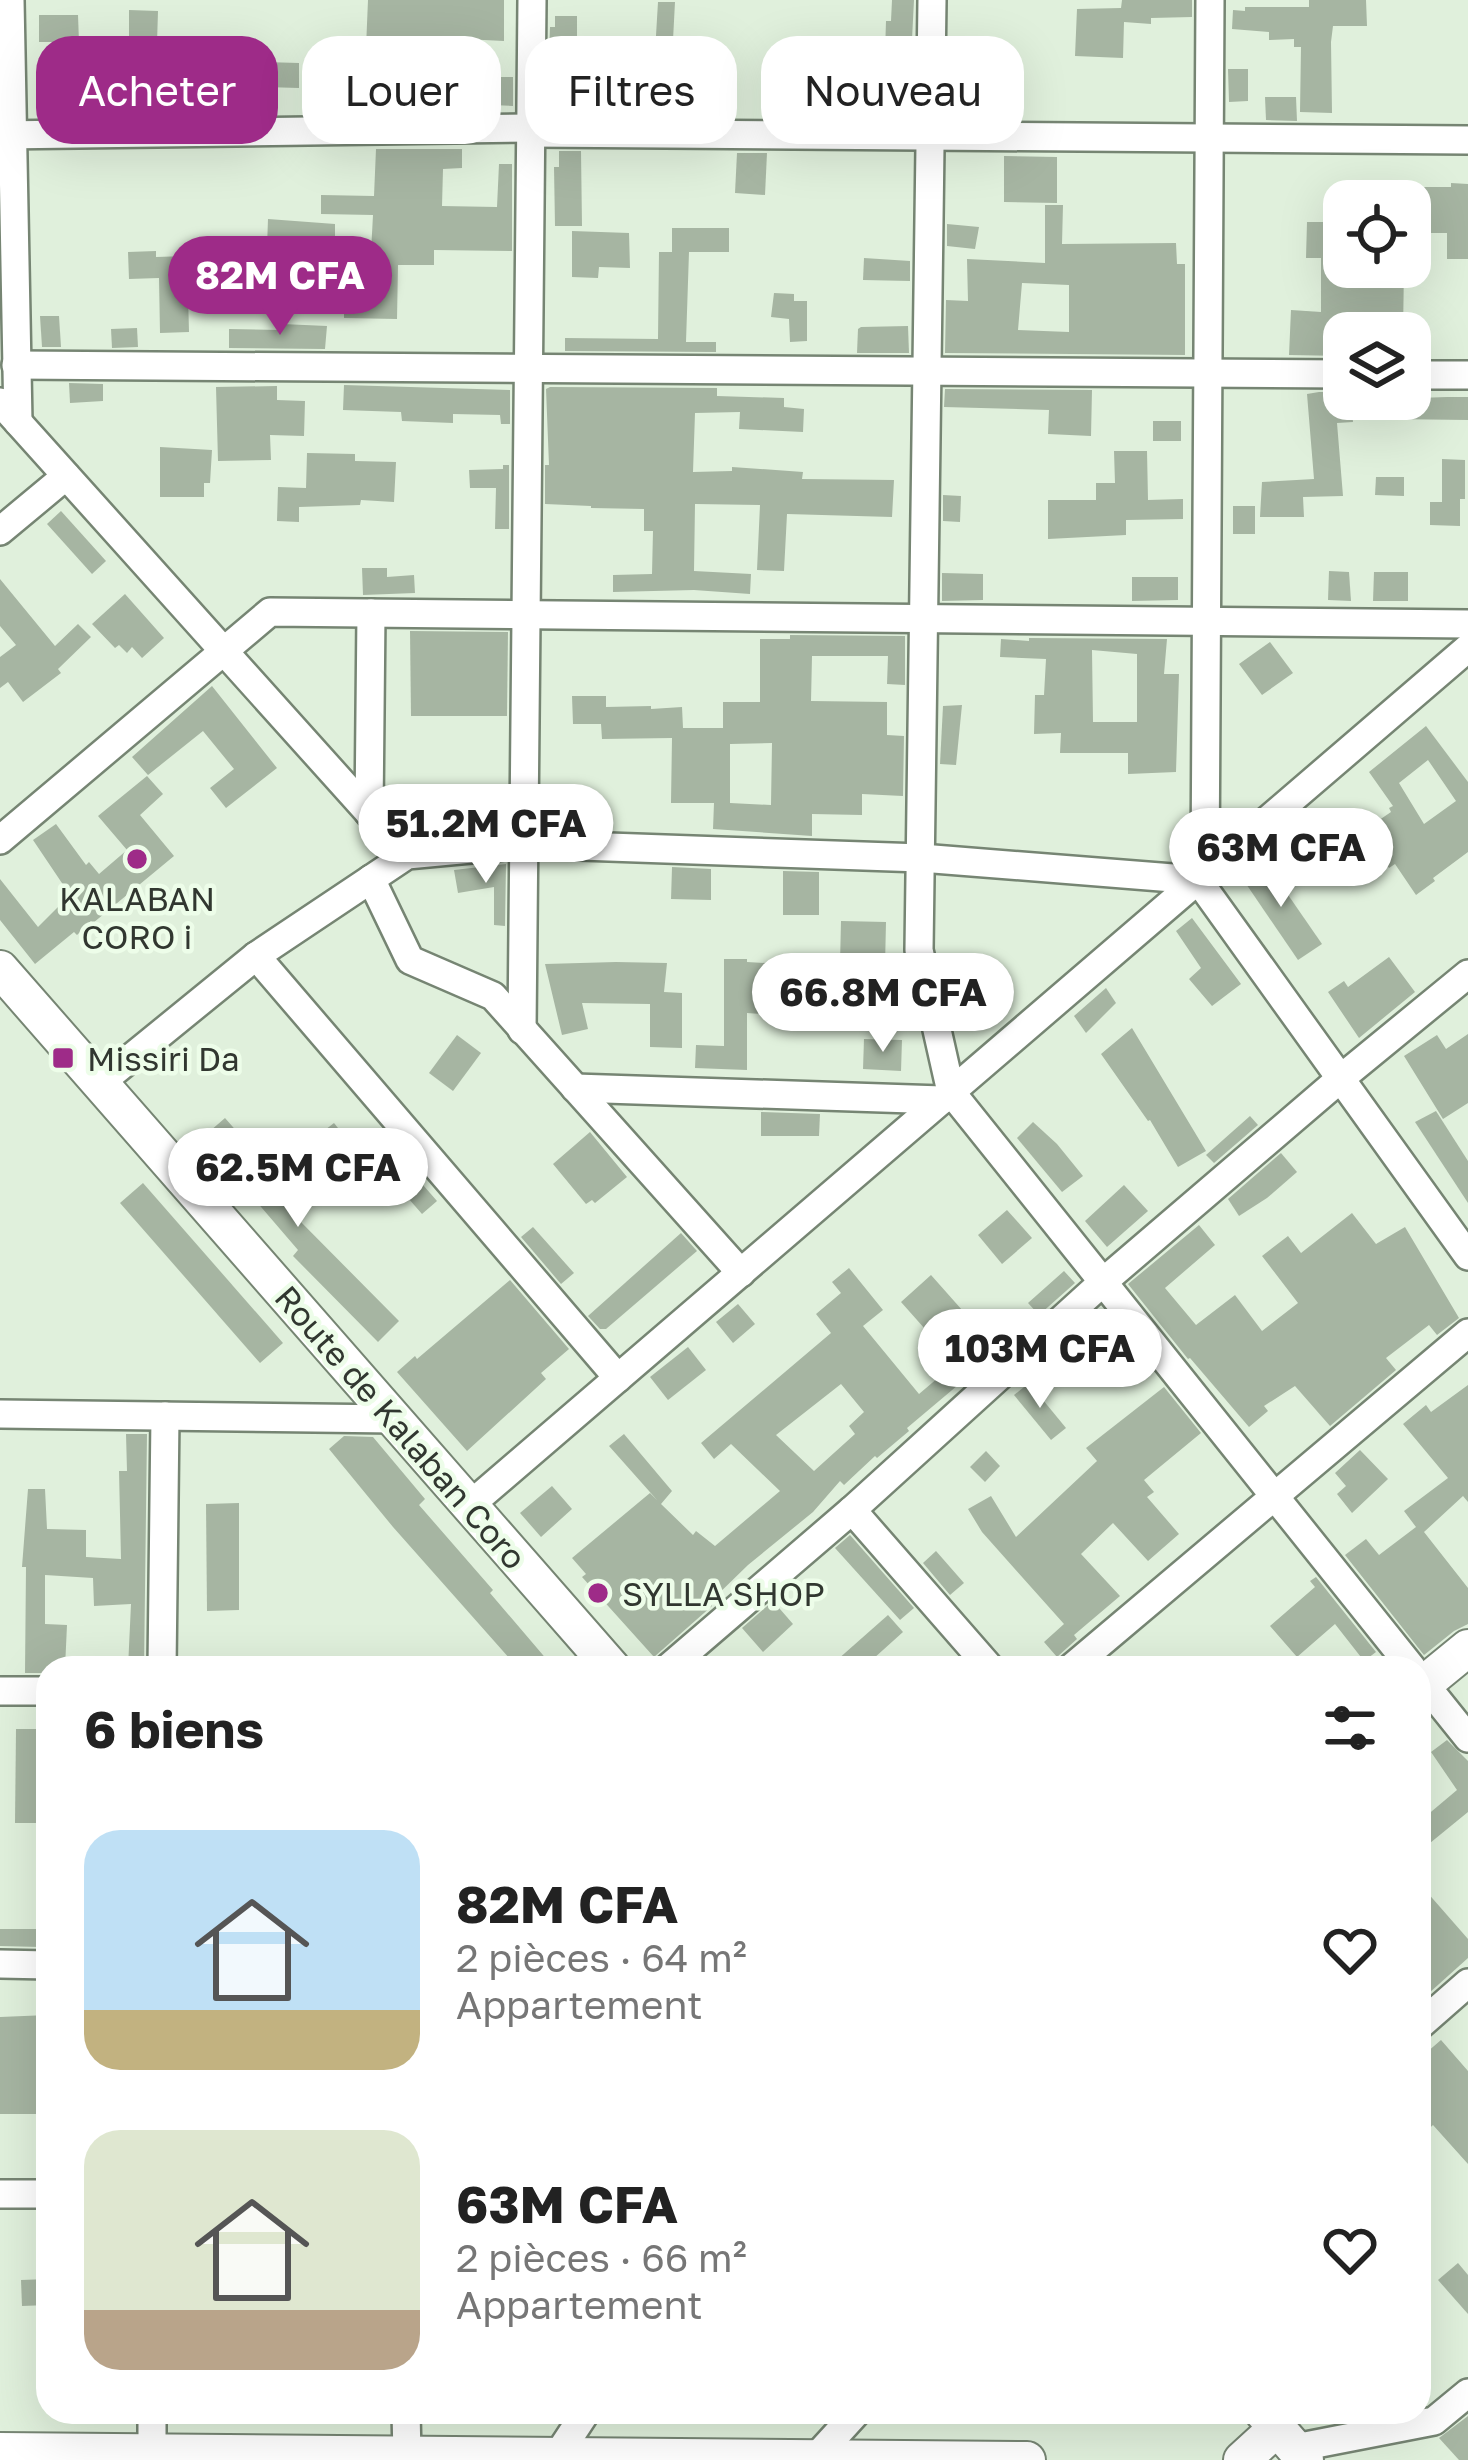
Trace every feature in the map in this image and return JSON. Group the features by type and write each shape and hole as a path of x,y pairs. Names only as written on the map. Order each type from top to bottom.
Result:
{"street":[{"path":"10,0 6,135 16,365 9,412 407,855"},
{"path":"532,0 532,36"},
{"path":"931,36 932,0"},
{"path":"1210,0 1201,877 1468,1256"},
{"path":"6,135 525,131"},
{"path":"1024,137 1468,140"},
{"path":"523,1030 531,144"},
{"path":"930,144 920,950 946,1096 1102,1282 1401,1656"},
{"path":"16,365 1323,374"},
{"path":"1431,375 1468,375"},
{"path":"0,531 66,476"},
{"path":"0,840 271,612 1468,624"},
{"path":"369,813 371,613"},
{"path":"470,1505 1468,648"},
{"path":"100,1083 256,956 407,855 524,844 920,858 1201,877"},
{"path":"371,879 410,960 493,996 741,1273"},
{"path":"256,956 618,1378"},
{"name":"Route de Kalaban Coro","path":"0,969 602,1656"},
{"path":"682,1656 852,1510 1102,1282 1468,974"},
{"path":"575,1088 946,1096"},
{"path":"1085,1656 1468,1333"},
{"path":"0,1414 394,1419"},
{"path":"162,1656 165,1416"},
{"path":"852,1510 980,1656"},
{"path":"1431,1671 1468,1648"},
{"path":"0,1691 36,1691"},
{"path":"1431,1693 1468,1738"},
{"path":"0,1964 36,1965"},
{"path":"1431,2015 1468,1983"},
{"path":"0,2194 36,2194"},
{"path":"1431,2421 1468,2393"},
{"path":"152,2424 152,2456"},
{"path":"406,2424 407,2455"},
{"path":"557,2456 578,2424"},
{"path":"815,2458 845,2424"},
{"path":"1242,2460 1285,2437 1406,2424"},
{"path":"0,2451 152,2456 1027,2460"}],"building":[{"path":"368,0 504,0 504,41 501,36 366,36"},
{"path":"892,0 914,0 912,36 886,36 886,21 891,21"},
{"path":"1122,0 1192,0 1192,17 1151,18 1151,24 1124,22 1123,58 1075,56 1077,9 1121,8"},
{"path":"1309,0 1366,0 1367,26 1333,26 1332,113 1300,112 1301,47 1294,47 1294,39 1269,40 1269,32 1232,29 1233,10 1309,7"},
{"path":"658,2 675,2 673,36 656,36"},
{"path":"129,10 158,11 157,36 129,36"},
{"path":"39,15 78,15 79,36 39,36"},
{"path":"555,16 577,16 577,36 550,36 550,27 555,27"},
{"path":"278,62 299,63 299,88 278,87"},
{"path":"1228,69 1248,69 1248,101 1229,102"},
{"path":"501,77 513,77 513,106 501,105"},
{"path":"1265,97 1296,97 1297,121 1266,120"},
{"path":"376,149 462,149 462,168 443,169 442,206 497,207 499,164 512,164 512,251 434,250 434,265 398,265 397,319 344,318 344,281 287,282 287,275 266,276 268,219 335,224 335,253 371,252 373,215 321,214 321,195 374,196"},
{"path":"559,151 581,151 582,226 555,226 554,167 559,167"},
{"path":"737,153 767,153 765,195 735,193"},
{"path":"1004,156 1057,157 1057,203 1004,202"},
{"path":"1451,183 1468,184 1468,259 1447,259 1447,233 1431,233 1431,187 1451,187"},
{"path":"1045,205 1063,205 1062,244 1176,243 1177,264 1185,264 1185,355 945,353 946,300 968,301 967,259 1045,263","holes":["1022,283 1069,285 1069,332 1018,330"]},
{"path":"1307,222 1323,222 1323,288 1404,288 1403,312 1323,312 1323,356 1289,355 1291,310 1321,312 1321,258 1306,258"},
{"path":"947,224 979,227 975,249 947,246"},
{"path":"672,228 729,228 729,252 672,252"},
{"path":"572,231 629,233 630,268 599,267 598,278 572,277"},
{"path":"156,251 156,257 187,256 189,332 160,333 159,278 129,279 128,252"},
{"path":"659,252 689,252 686,342 716,342 716,352 565,351 565,338 658,339"},
{"path":"864,258 910,261 910,281 863,280"},
{"path":"774,293 794,294 794,301 807,301 807,341 790,342 789,319 771,317"},
{"path":"40,316 59,316 61,347 42,347"},
{"path":"282,324 327,326 325,349 229,348 229,329 281,330"},
{"path":"908,326 909,353 857,353 861,327"},
{"path":"137,328 138,347 112,348 111,329"},
{"path":"69,383 103,384 103,401 70,403"},
{"path":"344,385 510,390 510,424 501,424 500,415 453,414 453,423 402,421 401,412 343,410"},
{"path":"277,386 277,400 305,401 304,436 270,435 271,460 218,461 216,387"},
{"path":"717,388 717,396 784,398 784,407 804,409 803,432 739,429 740,412 695,413 693,472 732,471 732,467 803,472 802,479 894,480 892,517 787,514 784,571 757,570 760,505 695,504 694,571 751,574 750,594 613,592 613,575 652,574 653,531 644,531 644,509 545,504 545,465 549,465 546,389"},
{"path":"945,389 1092,390 1091,436 1048,434 1049,410 944,407"},
{"path":"1323,392 1323,420 1353,420 1337,423 1343,496 1303,497 1304,517 1260,517 1262,482 1314,479 1307,394"},
{"path":"1468,397 1468,420 1431,420 1431,398"},
{"path":"1153,421 1181,421 1181,441 1153,441"},
{"path":"160,447 212,450 204,497 160,497"},
{"path":"1114,451 1147,451 1148,500 1183,499 1183,519 1126,520 1126,535 1048,539 1048,500 1096,500 1096,483 1115,483"},
{"path":"307,453 355,454 355,461 396,462 394,502 361,500 360,505 299,507 299,522 277,521 278,487 306,488"},
{"path":"1442,459 1465,460 1460,526 1430,525 1430,502 1442,502"},
{"path":"509,465 509,529 495,529 496,488 470,488 469,470 503,469"},
{"path":"1376,477 1404,477 1404,496 1375,495"},
{"path":"943,495 961,496 960,522 943,521"},
{"path":"1233,506 1255,506 1255,534 1233,534"},
{"path":"61,511 106,561 92,574 47,524"},
{"path":"362,568 387,568 387,577 414,575 415,593 363,595"},
{"path":"1329,571 1349,572 1351,601 1328,600"},
{"path":"1374,572 1408,572 1408,601 1373,601"},
{"path":"942,573 983,574 983,600 942,601"},
{"path":"1132,577 1178,577 1178,600 1132,601"},
{"path":"0,579 55,646 78,624 91,637 58,669 61,673 23,702 8,682 0,688 0,657 16,645 0,626"},
{"path":"125,594 164,638 142,658 132,647 127,653 119,645 115,648 92,624"},
{"path":"410,631 508,632 507,716 411,716"},
{"path":"790,635 905,636 905,685 887,684 888,656 812,656 811,701 887,702 887,735 904,736 903,796 862,794 862,815 812,814 812,836 713,829 714,803 671,803 672,738 602,739 601,724 573,724 572,696 606,696 606,707 682,707 683,728 723,728 723,702 760,702 760,639 790,639","holes":["772,743 771,805 730,803 730,744"]},
{"path":"1001,639 1167,639 1164,674 1179,674 1176,772 1128,774 1128,753 1060,753 1061,733 1034,734 1035,695 1044,695 1046,659 1000,657","holes":["1092,650 1137,654 1137,722 1093,722"]},
{"path":"1270,642 1293,673 1262,695 1239,664"},
{"path":"212,686 277,768 226,808 210,788 234,769 203,731 148,775 132,757"},
{"path":"962,705 956,765 940,764 943,706"},
{"path":"1426,726 1468,782 1468,852 1416,895 1363,831 1393,806 1369,772","holes":["1428,760 1456,801 1424,824 1399,783"]},
{"path":"147,776 163,794 140,815 174,856 35,964 0,920 0,879 38,927 70,895 33,840 56,824 86,865 89,862 99,874 127,850 98,816"},
{"path":"441,796 506,797 506,820 441,820"},
{"path":"1264,860 1322,944 1298,960 1240,875"},
{"path":"506,864 505,926 494,925 494,887 458,893 454,870"},
{"path":"672,867 711,869 711,900 671,899"},
{"path":"783,871 819,872 819,915 783,915"},
{"path":"1192,918 1241,984 1212,1006 1189,979 1201,968 1176,931"},
{"path":"841,921 886,922 885,966 904,967 906,1016 889,1015 890,988 808,990 810,1020 747,1013 747,1070 695,1068 696,1045 724,1046 724,959 782,966 840,964"},
{"path":"1389,957 1415,992 1359,1038 1328,992 1344,981 1348,987"},
{"path":"667,963 664,992 682,993 682,1048 650,1047 650,1004 582,1003 588,1029 562,1035 545,964"},
{"path":"1106,988 1116,1003 1086,1033 1074,1016"},
{"path":"1132,1028 1206,1151 1178,1167 1101,1054"},
{"path":"1468,1034 1468,1103 1443,1119 1404,1056 1437,1035 1446,1049"},
{"path":"457,1035 481,1053 453,1091 429,1073"},
{"path":"864,1039 902,1040 901,1071 863,1069"},
{"path":"1436,1111 1468,1161 1468,1203 1415,1122"},
{"path":"761,1112 820,1114 819,1136 761,1136"},
{"path":"1250,1116 1258,1125 1214,1163 1206,1155"},
{"path":"225,1118 303,1207 294,1215 399,1321 378,1342 293,1256 298,1250 202,1138"},
{"path":"1033,1122 1083,1176 1062,1192 1017,1138"},
{"path":"334,1123 350,1143 319,1167 303,1147"},
{"path":"590,1132 627,1177 595,1203 586,1204 553,1164"},
{"path":"1281,1153 1297,1172 1239,1216 1228,1199"},
{"path":"416,1177 437,1201 422,1214 401,1190"},
{"path":"143,1183 283,1343 260,1363 120,1203"},
{"path":"1124,1185 1148,1211 1107,1247 1085,1221"},
{"path":"1007,1210 1032,1238 1002,1264 978,1235"},
{"path":"1352,1213 1376,1244 1405,1227 1459,1318 1437,1335 1429,1325 1386,1358 1396,1370 1330,1426 1295,1386 1264,1406 1268,1411 1249,1427 1128,1284 1199,1225 1215,1245 1165,1288 1196,1325 1235,1295 1262,1331 1298,1303 1262,1256 1288,1236 1301,1253"},
{"path":"533,1227 574,1273 561,1284 521,1237"},
{"path":"681,1233 697,1251 606,1329 600,1329 588,1316"},
{"path":"849,1268 883,1310 863,1326 919,1394 952,1366 964,1380 844,1485 840,1481 813,1512 748,1565 709,1603 712,1606 653,1656 582,1577 586,1574 572,1558 650,1493 657,1500 609,1446 624,1434 672,1491 661,1504 693,1535 696,1531 715,1546 780,1491 731,1444 714,1459 701,1443 831,1333 816,1314 841,1293 832,1282","holes":["841,1384 864,1412 849,1426 855,1434 814,1471 776,1435"]},
{"path":"1064,1271 1075,1283 1039,1315 1028,1303"},
{"path":"931,1275 986,1337 967,1353 937,1319 925,1329 901,1302"},
{"path":"510,1280 569,1349 541,1373 546,1379 467,1451 397,1372"},
{"path":"738,1304 755,1324 733,1343 716,1322"},
{"path":"1099,1310 1106,1318 1047,1373 1040,1364"},
{"path":"688,1347 706,1370 668,1400 650,1377"},
{"path":"1029,1383 1066,1428 1051,1440 1014,1395"},
{"path":"1468,1385 1468,1502 1463,1496 1424,1532 1468,1588 1468,1624 1424,1655 1345,1555 1366,1539 1379,1555 1416,1527 1404,1511 1448,1478 1403,1424 1426,1405 1431,1412"},
{"path":"1164,1387 1201,1433 1144,1480 1154,1492 1147,1497 1179,1534 1148,1561 1113,1523 1081,1554 1120,1596 1056,1656 1044,1642 1064,1624 982,1532 968,1509 991,1496 1016,1537 1097,1461 1086,1448"},
{"path":"126,1434 147,1434 144,1656 129,1656 131,1604 94,1606 93,1578 45,1575 45,1624 67,1625 66,1656 36,1656 36,1673 25,1673 26,1567 22,1567 28,1489 45,1489 47,1529 86,1530 86,1557 121,1559 119,1471 127,1471"},
{"path":"344,1436 373,1437 425,1499 419,1505 544,1656 507,1656 329,1449"},
{"path":"1360,1450 1388,1479 1352,1513 1337,1494 1346,1486 1335,1473"},
{"path":"986,1451 1000,1466 985,1482 970,1467"},
{"path":"552,1486 572,1509 541,1537 520,1513"},
{"path":"239,1503 239,1610 207,1611 206,1504"},
{"path":"850,1535 914,1608 900,1620 835,1548"},
{"path":"936,1551 964,1583 950,1595 923,1563"},
{"path":"1316,1577 1376,1652 1360,1656 1335,1624 1296,1656 1270,1626 1315,1587 1310,1581"},
{"path":"773,1601 793,1624 763,1652 742,1628"},
{"path":"888,1615 903,1632 876,1656 842,1656"},
{"path":"16,1729 36,1729 36,1823 15,1823"},
{"path":"1447,1740 1468,1761 1468,1812 1431,1842 1431,1812 1457,1790 1431,1752"},
{"path":"1431,1897 1468,1939 1468,1958 1431,1991"},
{"path":"0,1929 36,1929 36,1947 0,1946"},
{"path":"36,2016 36,2114 0,2114 0,2017"},
{"path":"1441,2040 1468,2071 1468,2164 1431,2127 1431,2049"},
{"path":"1458,2263 1468,2275 1468,2314 1438,2280"},
{"path":"36,2279 36,2305 22,2306 21,2280"},
{"path":"1468,2416 1468,2460 1459,2460 1439,2438"}],"place":[{"name":"KALABAN CORO i","path":"137,859"},
{"name":"Missiri Da","path":"63,1058"},
{"name":"SYLLA SHOP","path":"598,1593"}]}
